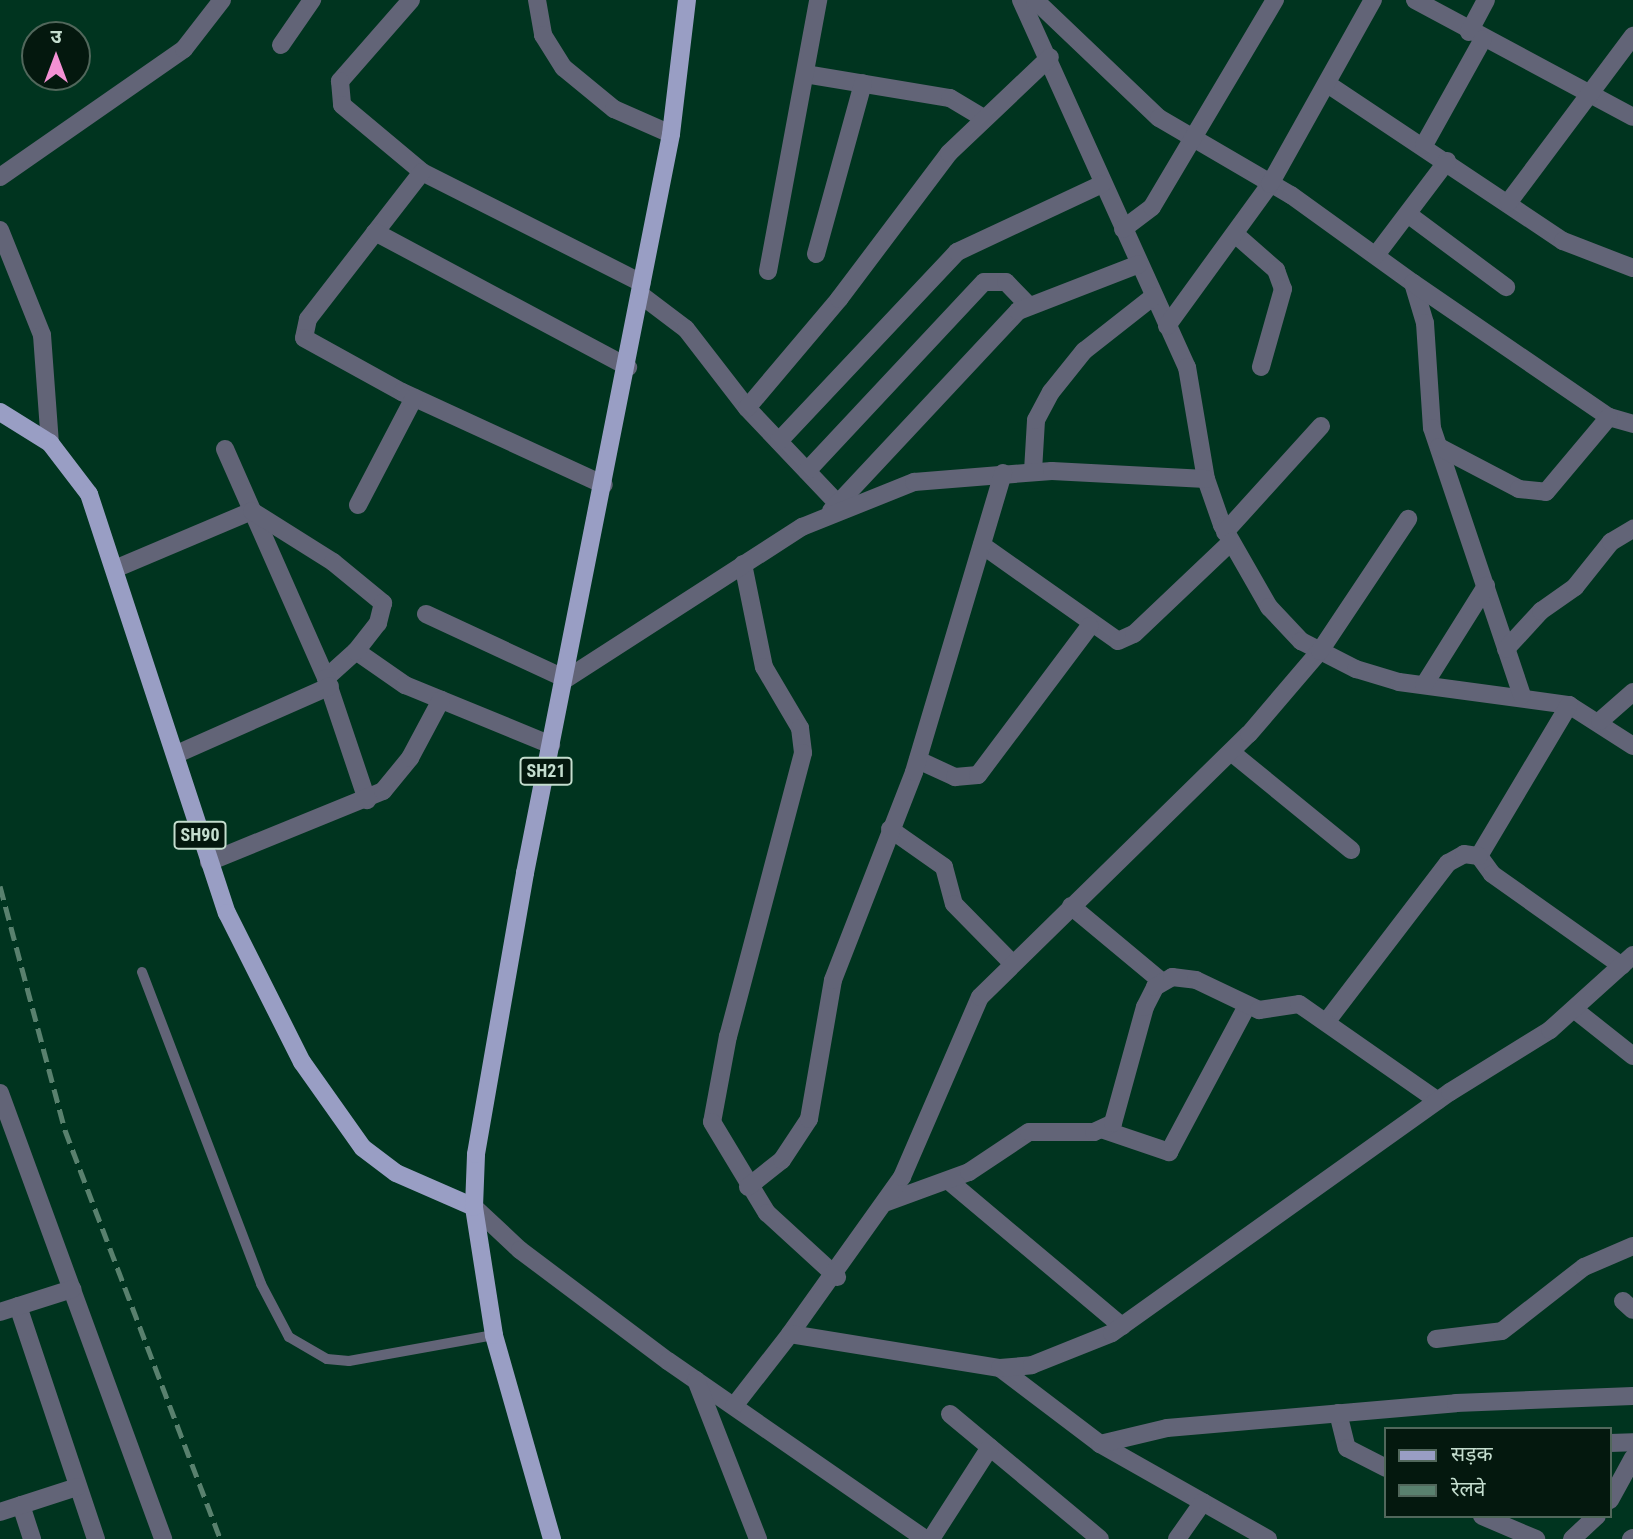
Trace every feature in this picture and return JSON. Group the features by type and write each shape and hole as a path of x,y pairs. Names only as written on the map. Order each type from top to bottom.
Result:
{"main road":[{"name":"SH21","path":"552,1539 494,1335 474,1208 489,1078 551,745 628,367 671,134 687,0"},
{"name":"SH90","path":"0,412 50,443 89,494 117,568 179,753 209,862 260,984 335,1117 396,1173 474,1208"}],"street":[{"path":"0,177 184,49 222,0"},
{"path":"281,46 312,0"},
{"path":"411,0 337,88 348,112 422,172 642,289 686,329 747,408 807,471 832,510"},
{"path":"537,0 543,35 564,68 614,109 671,134"},
{"path":"768,271 818,0"},
{"path":"1021,0 1051,57 1102,184 1167,326 1195,396 1206,479 1228,537 1269,607 1320,651 1356,668 1424,685 1522,695 1569,705 1600,721 1633,746"},
{"path":"1035,0 1121,85 1192,140 1270,184 1609,417 1633,424"},
{"path":"1123,229 1152,207 1275,0"},
{"path":"1167,326 1270,184 1329,85 1373,0"},
{"path":"1415,0 1633,117"},
{"path":"1424,145 1476,35 1486,0"},
{"path":"1508,203 1592,96 1633,36"},
{"path":"747,408 839,299 914,192 983,118 1051,57"},
{"path":"805,74 950,98 983,118"},
{"path":"816,254 863,83"},
{"path":"1329,85 1589,255 1633,268"},
{"path":"1376,255 1409,215 1447,161"},
{"path":"422,172 302,330 323,352 414,398 604,485"},
{"path":"779,442 957,252 992,241 1102,184"},
{"path":"1409,215 1506,287"},
{"path":"0,230 42,335 50,443"},
{"path":"375,232 628,367"},
{"path":"1235,234 1276,270 1283,289 1261,367"},
{"path":"832,510 1028,305 1139,264"},
{"path":"807,471 984,282 1006,282 1028,305"},
{"path":"1413,283 1425,323 1432,428 1522,695"},
{"path":"1033,471 1035,419 1051,392 1084,351 1154,296"},
{"path":"358,505 414,398"},
{"path":"1439,447 1519,489 1546,492 1609,417"},
{"path":"982,545 1109,640 1125,640 1228,537 1321,426"},
{"path":"225,449 328,682 367,800"},
{"path":"426,614 566,679 743,564 832,510 914,482 1033,471 1206,479"},
{"path":"748,1187 782,1160 809,1119 833,980 918,760 1003,473"},
{"path":"117,568 252,511"},
{"path":"179,753 328,682 378,623 383,603 333,562 252,511"},
{"path":"734,1406 836,1277 887,1202 926,1134 980,997 1011,962 1231,752 1320,651 1408,519"},
{"path":"1506,649 1541,611 1575,587 1611,542 1633,529"},
{"path":"743,564 764,667 803,741 711,1106 717,1137 748,1187 791,1240 836,1277"},
{"path":"1424,685 1486,586"},
{"path":"918,760 955,778 978,775 1090,626"},
{"path":"356,651 441,700 551,745"},
{"path":"1600,721 1633,692"},
{"path":"209,862 367,800 396,779 441,700"},
{"path":"1479,856 1569,705"},
{"path":"1231,752 1351,850"},
{"path":"890,829 944,867 954,904 1011,962"},
{"path":"790,1334 1000,1368 1067,1353 1122,1326 1438,1101 1575,1010 1627,960 1492,874 1479,856 1464,854 1448,863 1327,1021"},
{"path":"1071,906 1161,982 1196,980 1247,1006 1268,1010 1299,1004 1438,1101"},
{"path":"1104,1130 1119,1112 1140,1020 1161,982"},
{"path":"887,1202 949,1181 1029,1132 1104,1130 1169,1152 1247,1006"},
{"path":"1575,1010 1633,1056"},
{"path":"0,1093 160,1538"},
{"path":"949,1181 1122,1326"},
{"path":"474,1208 520,1250 696,1380 925,1539"},
{"path":"1436,1339 1502,1331 1584,1267 1633,1246"},
{"path":"0,1312 72,1289"},
{"path":"18,1306 96,1539"},
{"path":"1000,1368 1101,1444 1268,1539"},
{"path":"696,1380 758,1539"},
{"path":"1101,1444 1167,1428 1338,1413 1633,1396"},
{"path":"1338,1413 1341,1440 1382,1463"},
{"path":"950,1414 1100,1539"},
{"path":"1612,1443 1633,1442"},
{"path":"931,1539 990,1447"},
{"path":"1612,1496 1633,1458"},
{"path":"0,1512 77,1487"},
{"path":"1177,1539 1203,1502"},
{"path":"21,1505 32,1539"},
{"path":"1487,1518 1536,1539"},
{"path":"1572,1539 1595,1518"}],"lane":[{"path":"142,972 261,1283 289,1337 327,1359 348,1361 494,1335"}],"railway":[{"path":"0,886 65,1130 220,1539"}]}
